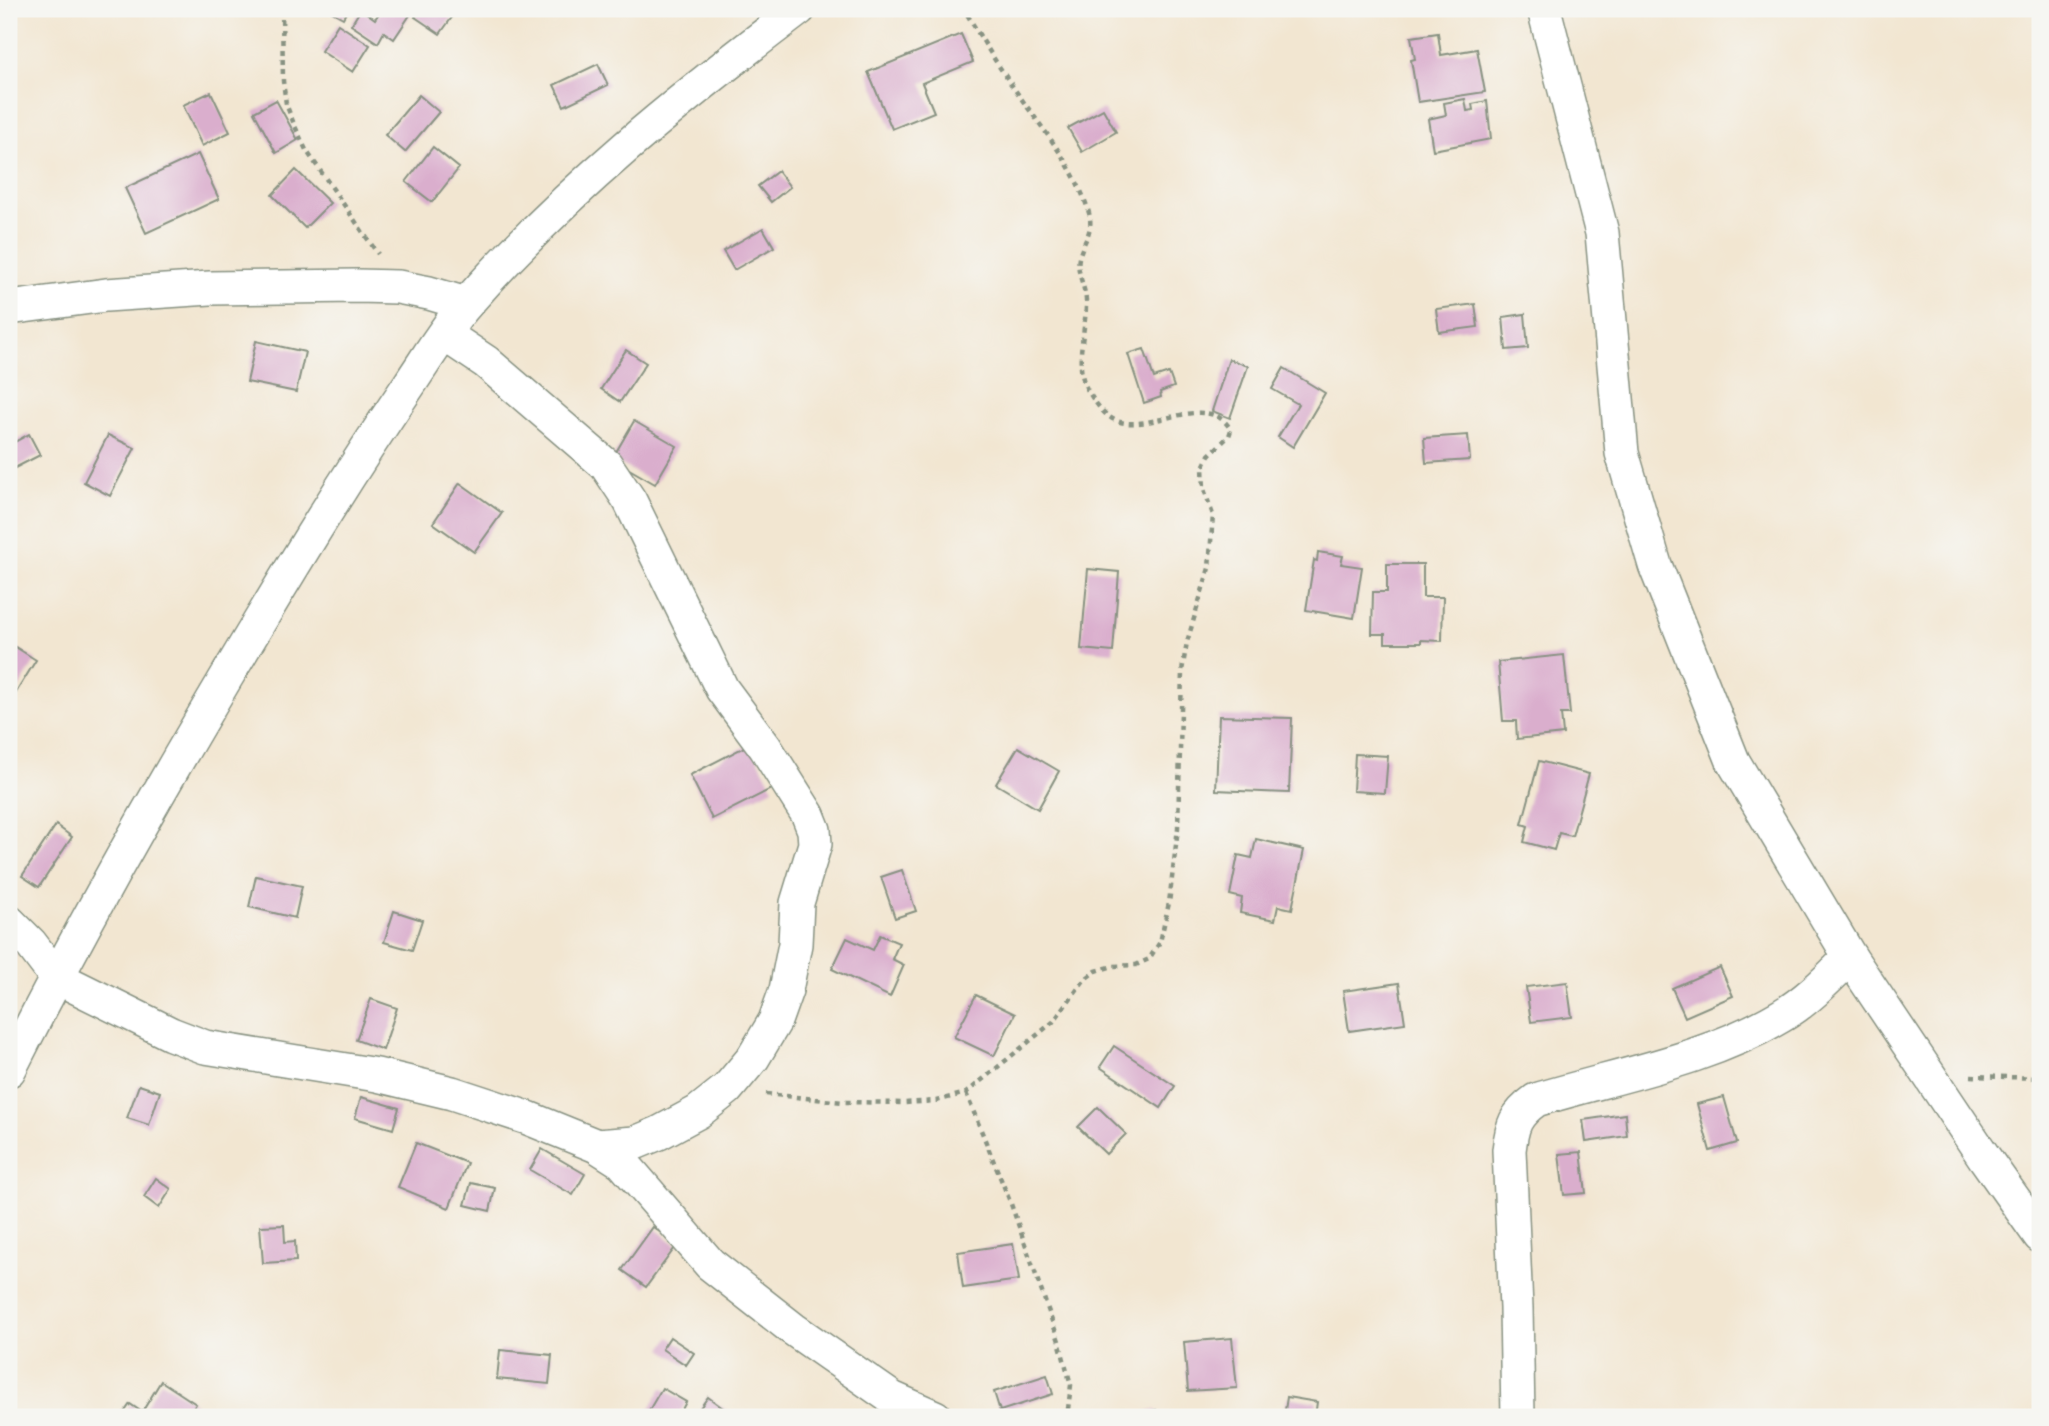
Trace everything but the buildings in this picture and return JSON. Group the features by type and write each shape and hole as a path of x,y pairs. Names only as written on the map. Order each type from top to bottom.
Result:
{"street":[{"path":"9,1070 56,977 199,720 321,520 466,304 625,146 710,76 799,9"},
{"path":"1544,9 1602,233 1622,453 1655,565 1733,761 1850,957 2040,1236"},
{"path":"9,308 106,295 210,288 357,286 398,287 466,304"},
{"path":"444,334 496,370 606,465 630,501 722,690 765,747 811,823 815,844 797,904 786,990 775,1021 753,1058 727,1088 698,1112 635,1143 597,1146"},
{"path":"9,922 31,944 56,977 150,1024 205,1047 377,1076 452,1093 528,1118 597,1146 622,1162 710,1264 793,1329 892,1398 935,1417"},
{"path":"1518,1417 1509,1150 1511,1130 1520,1112 1536,1100 1664,1065 1727,1042 1782,1016 1814,992 1850,957"}],"path":[{"path":"282,9 286,104 294,124 306,150 369,239 398,287"},
{"path":"727,1088 844,1102 936,1101 966,1093 1053,1022 1085,979 1096,971 1113,966 1136,965 1149,959 1160,942 1169,903 1178,828 1182,671 1187,642 1209,568 1213,515 1204,489 1203,467 1209,455 1229,436 1231,430 1221,419 1204,412 1135,423 1121,422 1111,418 1087,389 1081,370 1086,297 1079,260 1090,232 1090,215 1078,184 964,9"},
{"path":"1928,1075 2040,1078"},
{"path":"966,1093 1012,1205 1059,1341 1071,1385 1068,1417"}]}
